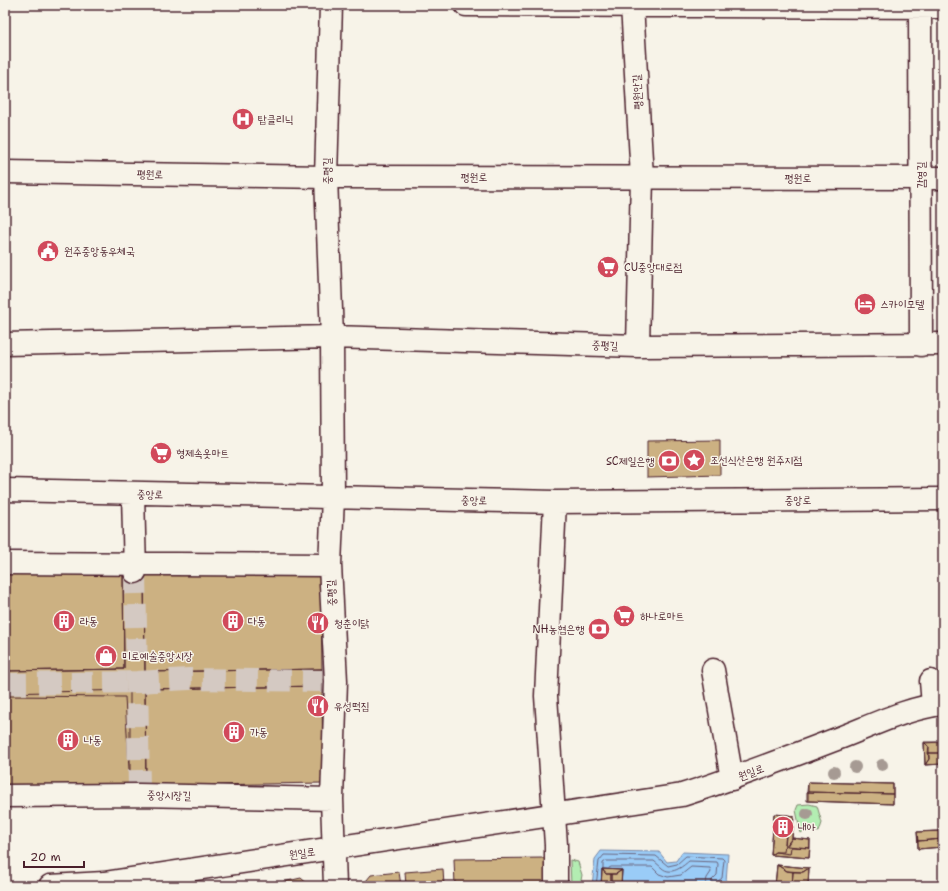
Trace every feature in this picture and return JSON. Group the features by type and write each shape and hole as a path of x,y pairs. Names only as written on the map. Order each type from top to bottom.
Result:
{"street":[{"name":"중평길","path":"331,5 326,177 332,337 333,497 330,565 329,681 335,886"},
{"path":"466,5 943,7"},
{"name":"평원안길","path":"632,6 642,177 638,346"},
{"name":"감영길","path":"920,6 921,344"},
{"name":"평원로","path":"5,172 326,177 943,178"},
{"name":"중평길","path":"332,337 638,346"},
{"path":"5,344 332,337"},
{"path":"638,346 943,344"},
{"name":"중앙로","path":"5,490 133,494 554,502 943,499"},
{"path":"133,494 135,568"},
{"path":"554,502 546,696 556,845 556,886"},
{"path":"5,563 135,568 330,565"},
{"path":"712,670 732,779"},
{"path":"932,681 938,705"},
{"name":"원일로","path":"50,886 104,883 682,795 732,779 883,721 938,705"},
{"name":"중앙시장길","path":"5,796 139,791 332,799"}],"green space":[{"path":"809,804 817,806 822,823 819,832 807,829 801,833 796,810 798,805"},
{"path":"570,860 578,862 582,875 580,886 571,886"}],"water":[{"path":"601,851 659,852 667,862 676,861 682,852 728,854 726,882 719,886 592,886 595,859"}],"building":[{"path":"720,440 720,475 647,477 647,441"},
{"name":"다동","path":"321,569 322,669 145,672 144,571"},
{"path":"123,571 144,571 145,672 322,669 322,686 145,689 146,786 130,787 125,697 5,696 5,671 124,669"},
{"name":"라동","path":"123,571 124,669 5,671 5,574"},
{"name":"가동","path":"322,686 323,783 146,786 145,689"},
{"name":"나동","path":"130,690 130,787 5,789 5,693"},
{"path":"924,742 929,747 929,759 925,765"},
{"path":"924,742 943,742 943,753 928,753 929,747"},
{"path":"943,742 943,764 925,765 924,743"},
{"path":"928,753 943,753 943,764 925,765 929,759"},
{"path":"808,782 893,784 893,804 808,801"},
{"path":"808,782 893,784 893,794 807,792"},
{"path":"807,792 893,794 893,804 807,801"},
{"name":"내아","path":"774,814 794,816 792,838 810,840 809,858 771,855"},
{"path":"774,814 788,815 784,852 775,852 771,855"},
{"path":"788,815 794,816 792,838 785,847"},
{"path":"943,831 943,847 918,849 917,832"},
{"path":"943,831 943,839 918,841 917,832"},
{"path":"792,838 810,840 810,848 787,846"},
{"path":"943,839 943,847 918,849 918,841"},
{"path":"791,847 810,848 809,858 771,855 775,852 790,854"},
{"path":"545,858 545,886 455,886 454,859"},
{"path":"777,865 809,868 808,886 775,886"},
{"path":"777,865 809,868 803,872 787,871"},
{"path":"777,865 787,871 793,872 792,886 775,886"},
{"path":"809,868 808,886 792,886 793,872 803,872"},
{"path":"443,869 444,886 406,886 405,872"},
{"path":"602,869 622,870 621,886 601,886"},
{"path":"602,869 606,874 611,874 611,884 601,886"},
{"path":"602,869 622,870 616,874 606,874"},
{"path":"622,870 621,886 611,884 611,874 616,874"},
{"path":"399,872 401,886 362,886 371,875"},
{"path":"301,878 310,886 284,886 283,882"}],"tunnel":[{"path":"135,572 139,787"},
{"path":"5,684 136,682 189,679 322,681"}],"place":[{"name":"탑클리닉","path":"243,119"},
{"name":"원주중앙동우체국","path":"48,251"},
{"name":"CU중앙대로점","path":"608,267"},
{"name":"스카이모텔","path":"865,304"},
{"name":"형제속옷마트","path":"161,453"},
{"name":"조선식산은행 원주지점","path":"694,460"},
{"name":"SC제일은행","path":"669,461"},
{"name":"하나로마트","path":"624,616"},
{"name":"라동","path":"64,621"},
{"name":"다동","path":"233,621"},
{"name":"청춘이닭","path":"318,623"},
{"name":"NH농협은행","path":"599,629"},
{"name":"미로예술중앙시장","path":"106,656"},
{"name":"유성떡집","path":"318,706"},
{"name":"가동","path":"234,732"},
{"name":"나동","path":"68,740"},
{"name":"내아","path":"783,827"}]}
